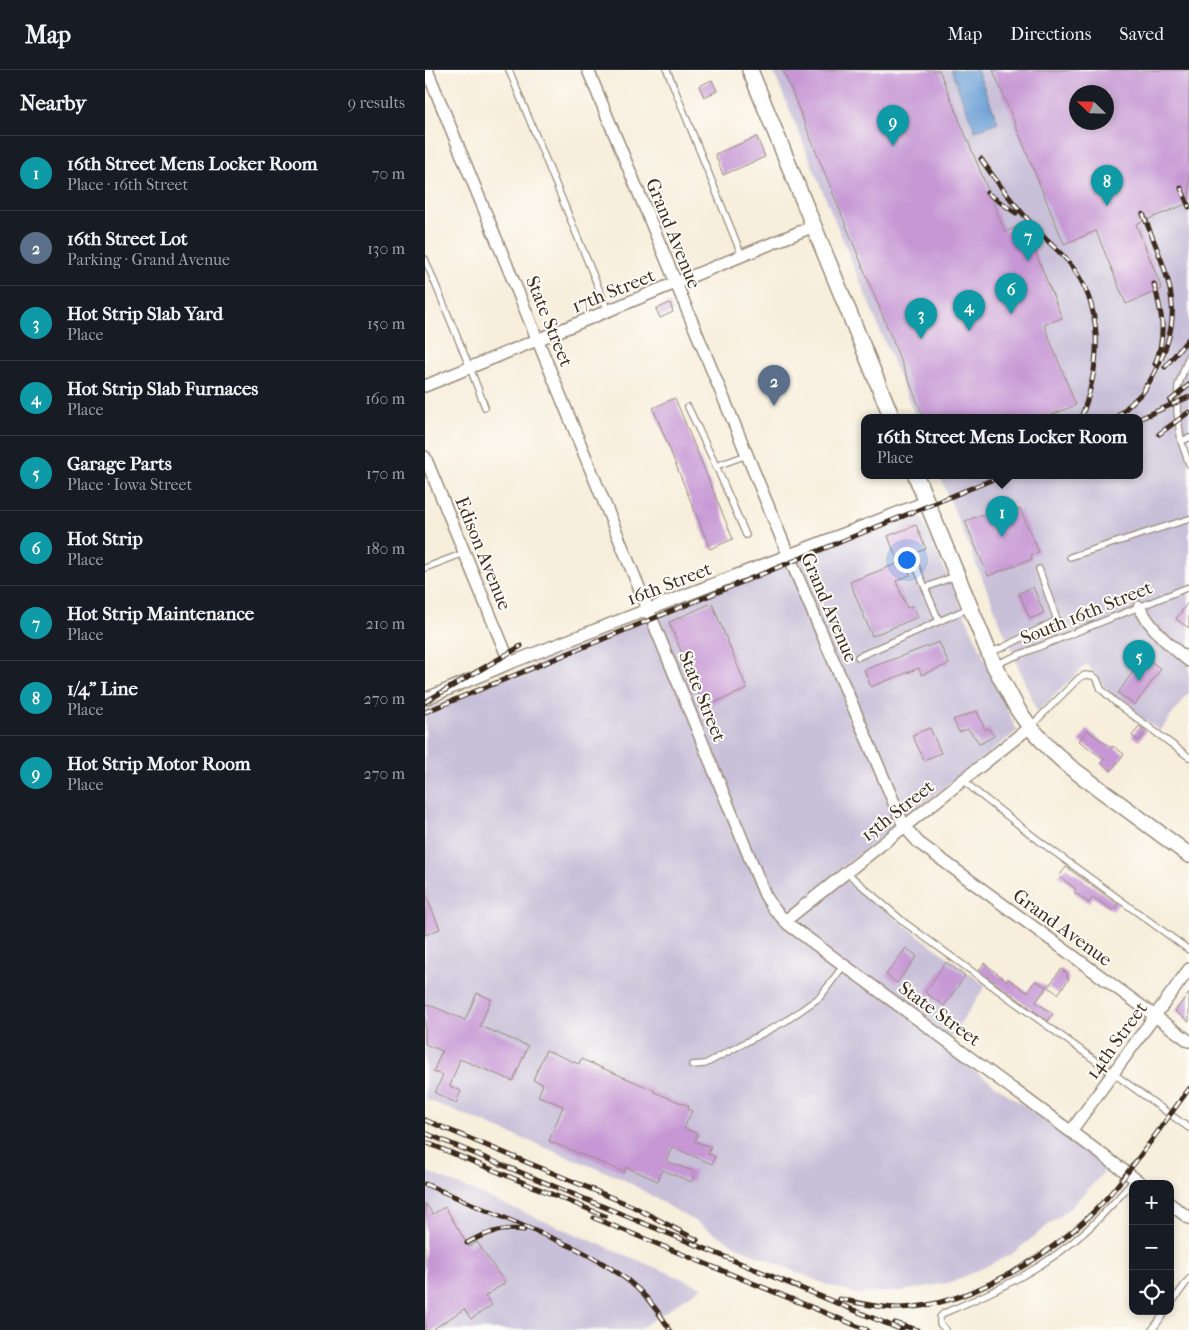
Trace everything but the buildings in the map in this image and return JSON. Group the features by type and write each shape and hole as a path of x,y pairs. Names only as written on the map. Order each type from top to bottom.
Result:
{"main road":[{"path":"751,70 890,414"},
{"path":"917,479 991,659 1006,690 1030,727 1070,767 1189,856"}],"street":[{"name":"State Street","path":"427,70 769,902 785,921 1138,1180"},
{"name":"Grand Avenue","path":"588,70 788,554 904,826 919,843 1189,1041"},
{"name":"17th Street","path":"425,386 814,226"},
{"name":"Edison Avenue","path":"425,457 510,664"},
{"name":"16th Street","path":"425,699 788,554 926,502"},
{"path":"1139,607 1162,639 1189,661"},
{"name":"15th Street","path":"785,921 1030,727"},
{"name":"14th Street","path":"1071,1131 1189,969"},
{"path":"1174,1207 1189,1218"}],"lane":[{"path":"509,70 608,311"},
{"path":"667,70 742,256"},
{"path":"425,259 485,408"},
{"path":"1189,356 1178,386 1177,411 1181,441 1189,464"},
{"path":"688,407 746,535"},
{"path":"1181,441 1189,438"},
{"path":"716,466 747,455"},
{"path":"1070,557 1189,519"},
{"path":"425,568 464,553"},
{"path":"913,561 939,622"},
{"path":"991,659 1004,647 1057,620 1039,569"},
{"path":"925,588 956,575"},
{"name":"South 16th Street","path":"991,659 1139,607 1189,587"},
{"path":"858,657 969,608"},
{"path":"1030,727 1079,678 1089,675 1097,679 1101,689 1132,716 1189,757"},
{"path":"964,780 1042,843 1189,950"},
{"path":"846,872 905,923 1189,1128"},
{"path":"692,1064 705,1064 787,1021 820,997 845,965"},
{"path":"945,1330 940,1324 940,1317 944,1313 982,1297 1053,1257 1088,1229 1129,1190"},
{"path":"1174,1300 1189,1279"},
{"path":"1152,1330 1163,1315"}],"shaded area":[{"path":"773,70 1189,70 1189,692 1160,731 1112,696 1087,664 1037,712 941,479 1143,479 1143,414 914,414"},
{"path":"917,508 1017,731 835,873 986,986 943,1048 1109,1167 1070,1208 1012,1254 953,1282 903,1291 857,1294 827,1285 740,1248 623,1179 425,1099 425,710"},
{"path":"425,1171 702,1287 638,1330 425,1330"}],"water":[{"path":"951,70 977,70 998,122 975,131"}],"railway":[{"path":"981,159 1023,214 1067,260 1080,278 1088,297 1094,316 1096,357 1088,398 1082,414"},
{"path":"1181,188 1189,207"},
{"path":"987,193 1016,213"},
{"path":"1143,214 1163,263 1172,303 1172,323 1167,343 1144,391"},
{"path":"1154,284 1162,324 1161,343 1155,364"},
{"path":"1165,367 1189,338"},
{"path":"1120,414 1144,391 1146,385"},
{"path":"1170,401 1189,385"},
{"path":"1143,417 1189,397"},
{"path":"1159,434 1189,412"},
{"path":"425,712 994,479"},
{"path":"425,702 521,646"},
{"path":"839,1299 891,1308 926,1305 954,1298 1011,1273 1062,1239 1104,1201 1137,1160 1189,1089"},
{"path":"425,1120 632,1206 697,1240"},
{"path":"425,1133 902,1330"},
{"path":"425,1142 605,1216"},
{"path":"425,1184 575,1248 597,1260 637,1288 646,1297 670,1330"},
{"path":"594,1218 867,1330"},
{"path":"467,1243 480,1236 494,1232 509,1229 524,1230"},
{"path":"895,1323 917,1330"}],"place":[{"name":"Hot Strip Motor Room","path":"893,146"},
{"name":"1/4\" Line","path":"1107,206"},
{"name":"Hot Strip Maintenance","path":"1028,261"},
{"name":"Hot Strip","path":"1011,314"},
{"name":"Hot Strip Slab Furnaces","path":"969,331"},
{"name":"Hot Strip Slab Yard","path":"921,339"},
{"name":"16th Street Lot","path":"774,406"},
{"name":"16th Street Mens Locker Room","path":"1002,537"},
{"name":"Garage Parts","path":"1139,681"}]}
